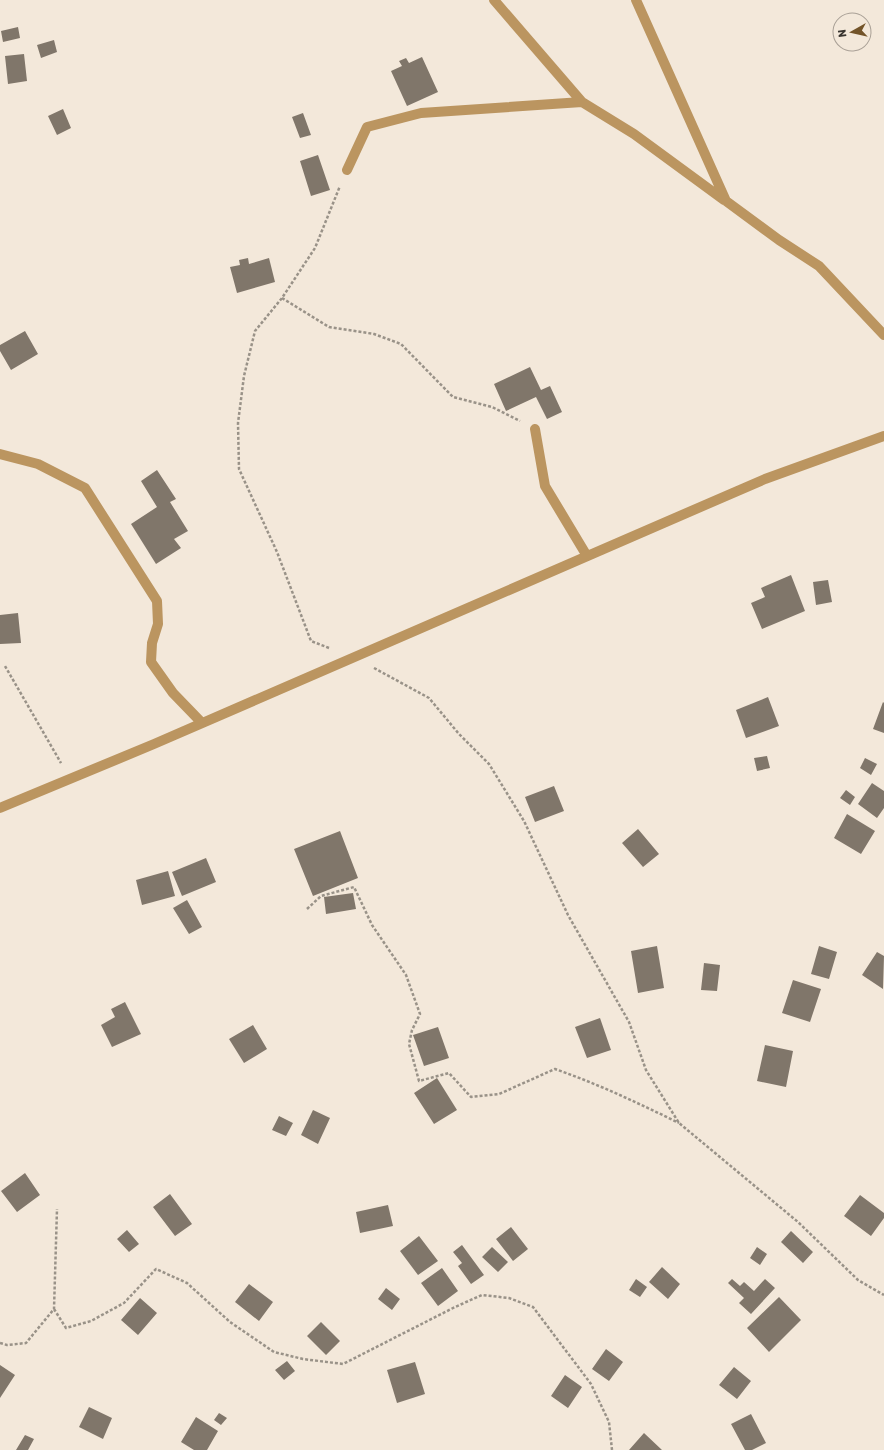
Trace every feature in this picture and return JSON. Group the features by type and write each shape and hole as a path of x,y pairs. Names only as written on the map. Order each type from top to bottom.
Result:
{"street":[{"path":"494,0 582,102 634,134 779,240 819,266 884,335"},
{"path":"636,0 726,201"},
{"path":"347,170 367,126 421,113 582,102"},
{"path":"535,429 545,486 587,556"},
{"path":"0,808 202,724 765,479 884,436"},
{"path":"0,454 38,464 85,488 157,601 158,624 152,643 151,662 173,693 202,724"}],"path":[{"path":"347,170 315,248 282,298 255,331 244,376 238,423 239,469 277,552 311,642 355,657 429,698 459,734 489,764 524,821 568,915 629,1022 646,1070 680,1123"},
{"path":"282,298 329,327 374,334 401,344 453,397 492,407 535,429"},
{"path":"6,666 70,779"},
{"path":"307,909 321,896 354,887 372,925 406,975 420,1014 412,1030 408,1044 419,1081 449,1073 471,1097 499,1094 555,1069 588,1080 634,1100 680,1123 798,1222 858,1280 884,1295"},
{"path":"57,1209 54,1309 66,1328 91,1320 124,1303 156,1269 187,1283 230,1322 274,1352 302,1359 343,1364 455,1307 482,1295 509,1298 533,1307 591,1384 608,1422 612,1450"},
{"path":"0,1343 7,1345 26,1343 54,1309"}],"building":[{"path":"18,27 20,38 3,42 1,31"},
{"path":"54,40 57,52 41,58 37,45"},
{"path":"24,54 27,81 8,84 5,56"},
{"path":"422,57 438,92 407,106 391,71 402,66 399,61 406,58 409,63"},
{"path":"63,109 71,128 57,135 48,116"},
{"path":"303,113 311,135 300,138 292,117"},
{"path":"318,155 330,190 311,196 300,161"},
{"path":"248,258 249,264 269,258 275,282 237,293 230,267 240,265 239,260"},
{"path":"25,331 38,354 11,370 0,351 0,345"},
{"path":"530,367 541,390 550,386 562,412 547,419 536,397 506,411 494,384"},
{"path":"157,470 176,499 170,502 188,531 174,539 181,548 156,564 131,524 157,507 141,481"},
{"path":"791,575 805,611 762,629 751,603 765,597 761,588"},
{"path":"828,580 832,602 816,605 813,582"},
{"path":"18,613 21,643 0,644 0,615"},
{"path":"768,697 779,726 746,738 736,710"},
{"path":"883,702 884,703 884,733 873,729"},
{"path":"767,756 770,768 757,771 754,758"},
{"path":"865,758 877,764 871,775 860,768"},
{"path":"872,783 884,791 884,808 877,818 858,804"},
{"path":"554,786 564,811 535,822 525,797"},
{"path":"846,790 855,797 850,805 840,798"},
{"path":"847,814 875,831 861,854 834,838"},
{"path":"638,829 659,854 643,867 622,843"},
{"path":"340,831 358,878 313,896 294,849"},
{"path":"206,858 216,882 182,896 172,872"},
{"path":"168,871 175,896 142,905 136,880"},
{"path":"353,893 356,909 326,914 324,897"},
{"path":"187,900 202,927 189,934 173,908"},
{"path":"657,946 664,988 638,993 631,951"},
{"path":"819,946 837,952 829,979 811,974"},
{"path":"877,952 884,956 883,989 862,975"},
{"path":"704,963 720,965 717,991 701,990"},
{"path":"793,980 821,989 810,1022 782,1013"},
{"path":"125,1002 141,1034 112,1047 101,1025 115,1017 111,1009"},
{"path":"600,1018 611,1050 587,1058 575,1027"},
{"path":"253,1025 267,1049 244,1063 229,1039"},
{"path":"438,1027 449,1058 424,1066 413,1035"},
{"path":"765,1045 793,1051 786,1087 757,1081"},
{"path":"437,1078 457,1110 434,1124 414,1093"},
{"path":"313,1110 330,1118 318,1144 301,1135"},
{"path":"279,1116 293,1123 286,1136 272,1130"},
{"path":"25,1173 40,1195 17,1212 1,1191"},
{"path":"170,1194 192,1224 175,1236 153,1207"},
{"path":"860,1195 884,1213 884,1218 871,1236 844,1216"},
{"path":"388,1205 393,1226 360,1233 356,1212"},
{"path":"511,1227 528,1249 513,1261 496,1239"},
{"path":"127,1230 139,1244 129,1252 117,1239"},
{"path":"791,1231 813,1252 803,1263 781,1242"},
{"path":"419,1236 438,1261 418,1275 400,1251"},
{"path":"462,1245 484,1275 471,1284 458,1266 462,1263 453,1252"},
{"path":"492,1247 508,1262 498,1272 482,1257"},
{"path":"757,1247 767,1254 760,1265 750,1258"},
{"path":"662,1267 680,1284 668,1299 649,1282"},
{"path":"442,1268 458,1291 438,1306 421,1283"},
{"path":"636,1279 647,1287 640,1297 629,1290"},
{"path":"732,1279 740,1286 744,1282 754,1291 765,1279 775,1288 751,1314 739,1303 744,1298 728,1283"},
{"path":"249,1284 273,1302 259,1321 235,1302"},
{"path":"386,1288 400,1299 392,1310 378,1299"},
{"path":"779,1297 801,1320 769,1352 747,1328"},
{"path":"140,1298 157,1313 138,1335 121,1320"},
{"path":"321,1322 340,1341 326,1355 307,1336"},
{"path":"606,1349 623,1362 609,1381 592,1369"},
{"path":"287,1361 295,1371 284,1380 275,1370"},
{"path":"415,1362 425,1394 397,1403 387,1370"},
{"path":"0,1365 15,1375 0,1398"},
{"path":"734,1367 751,1381 737,1399 719,1385"},
{"path":"565,1375 582,1387 568,1408 551,1396"},
{"path":"89,1407 112,1418 103,1439 79,1427"},
{"path":"219,1413 227,1418 221,1425 214,1420"},
{"path":"751,1414 766,1443 752,1450 745,1450 731,1424"},
{"path":"196,1417 218,1431 207,1450 194,1450 181,1442"},
{"path":"644,1433 662,1450 629,1450"},
{"path":"25,1435 34,1439 28,1450 16,1450"}]}
